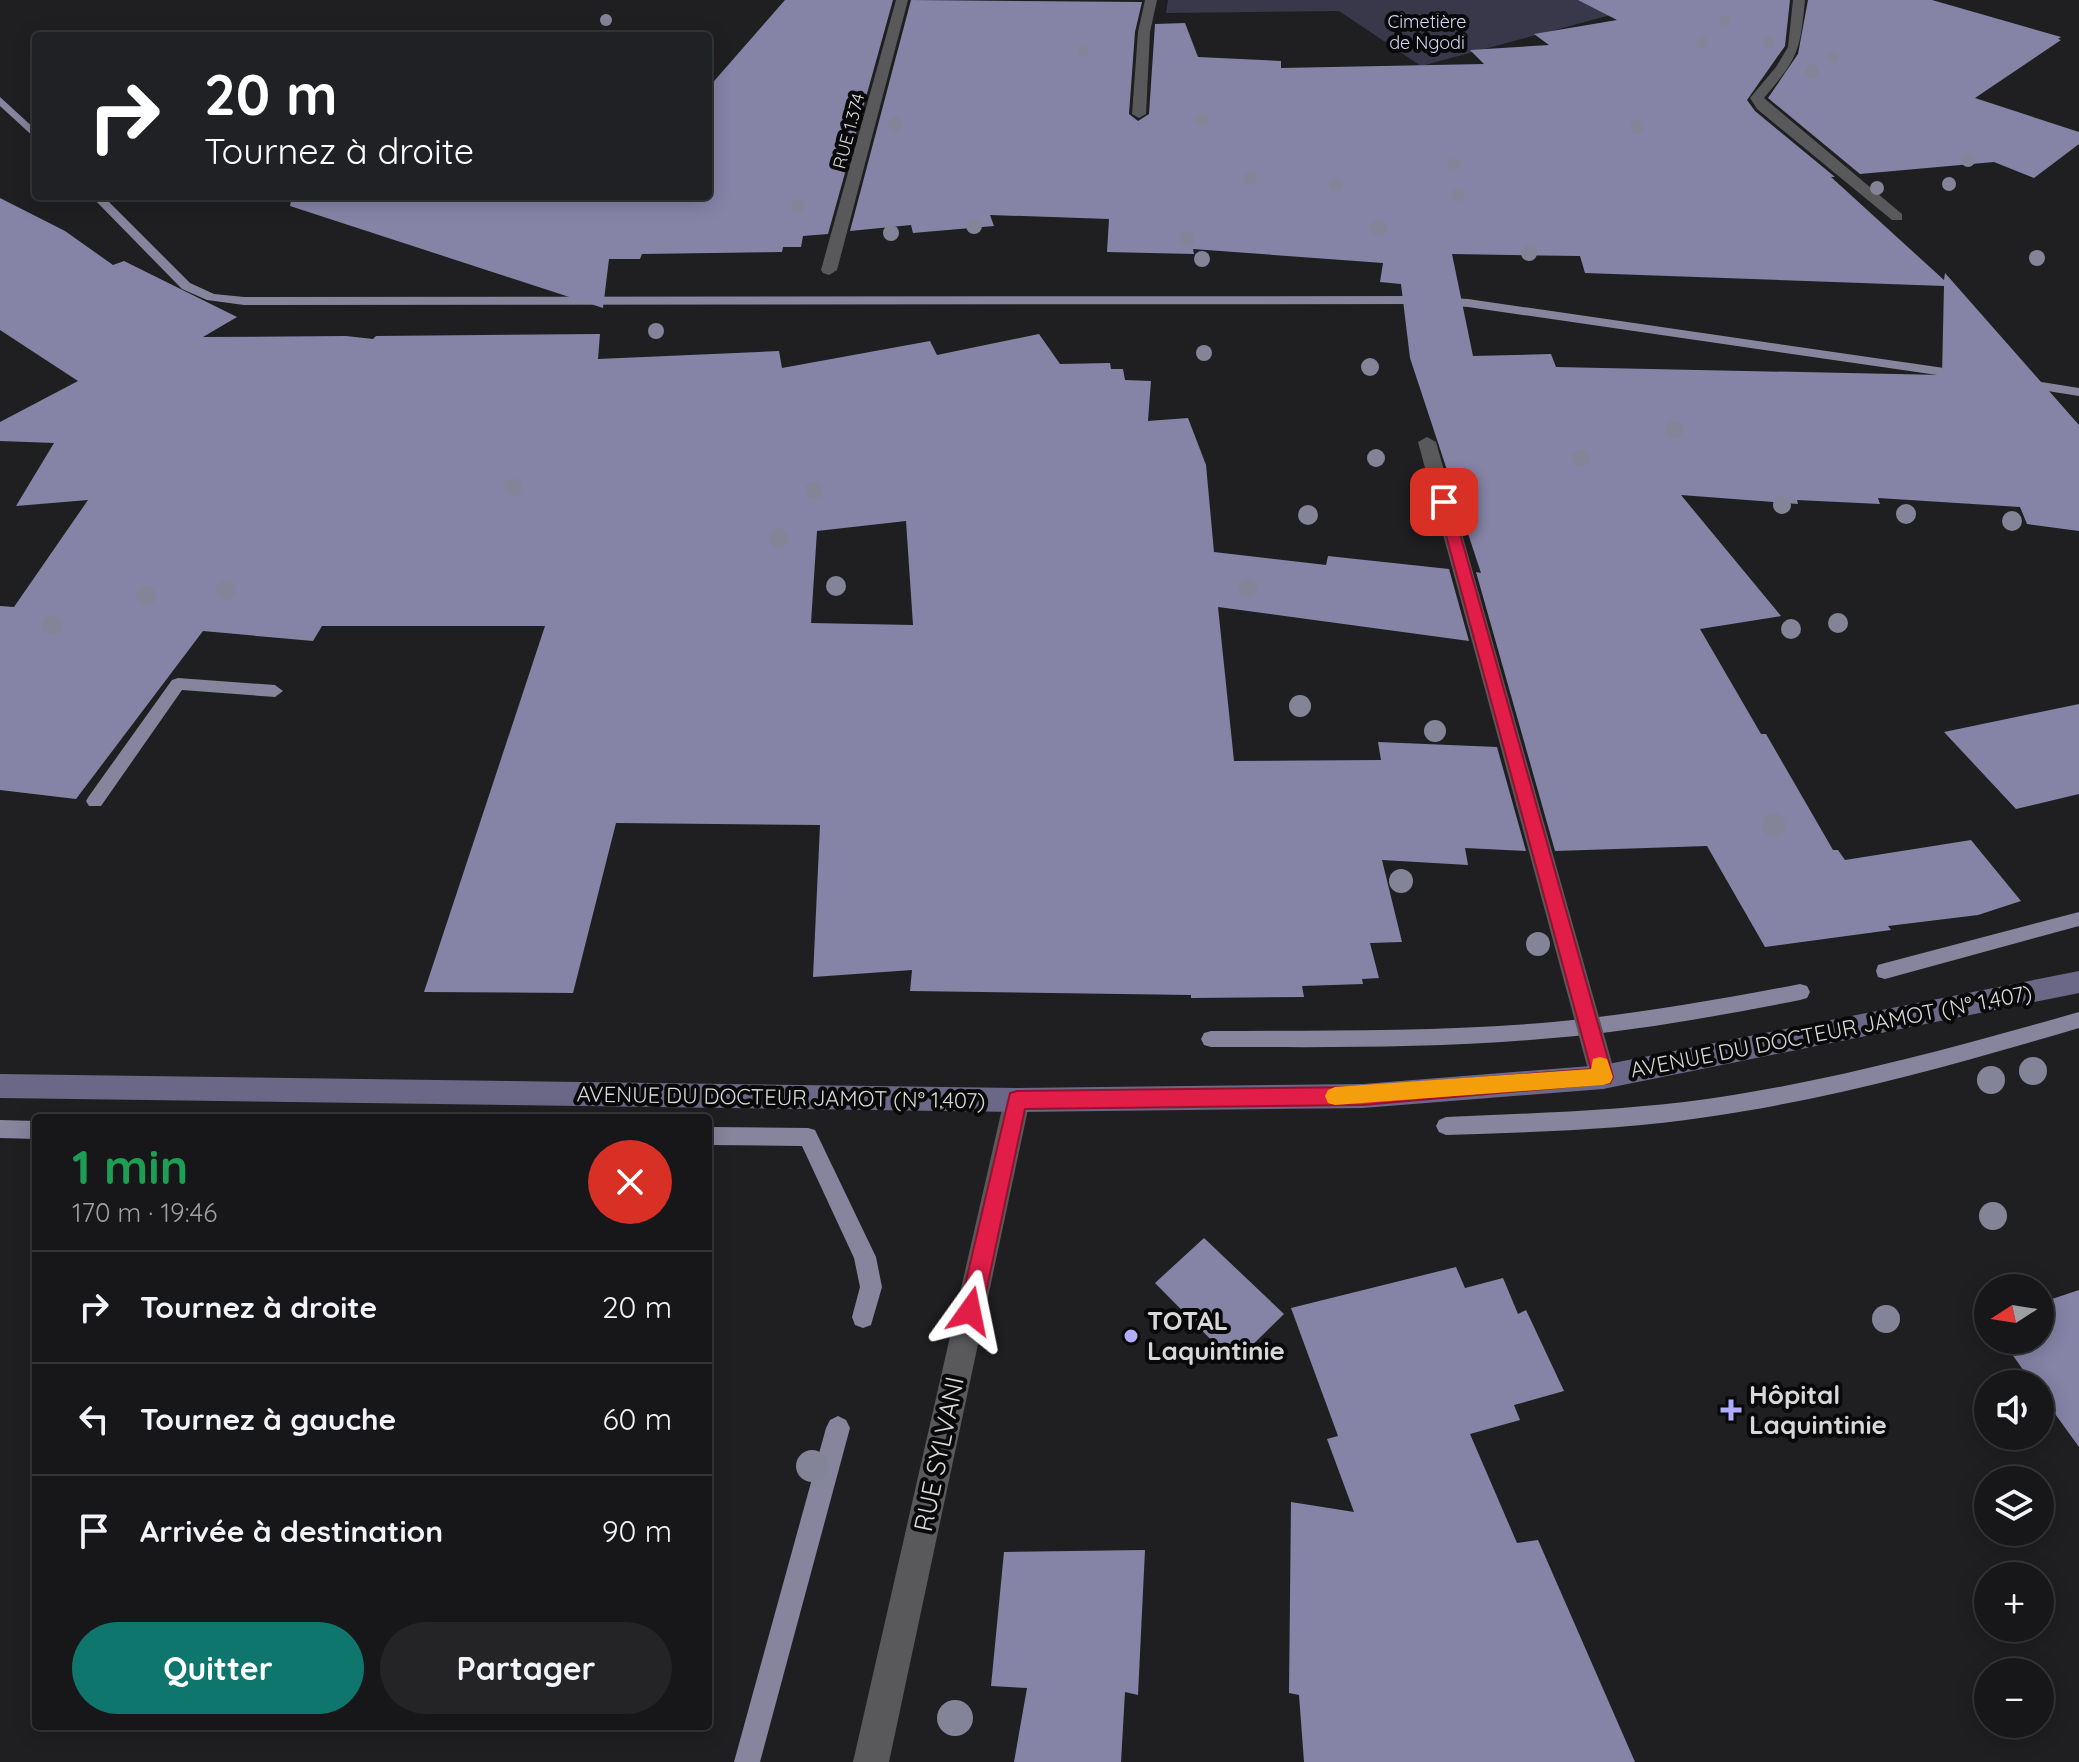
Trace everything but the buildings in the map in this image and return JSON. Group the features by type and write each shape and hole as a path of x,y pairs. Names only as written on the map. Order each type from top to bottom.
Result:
{"main road":[{"name":"AVENUE DU DOCTEUR JAMOT (N° 1.407)","path":"0,1086 1017,1100 1363,1096 1603,1077 2079,982"}],"street":[{"name":"RUE 1.374","path":"829,270 902,0"},
{"path":"1139,114 1144,32 1151,0"},
{"path":"1799,0 1794,47 1782,69 1757,98 1762,106 1897,217"},
{"path":"1427,442 1603,1077"},
{"name":"RUE SYLVANI","path":"871,1762 1017,1100"}],"green space":[{"name":"Cimetière de Ngodi","path":"1168,0 1667,0 1421,66 1339,11 1166,13"}],"waterway":[{"path":"0,100 32,132"},
{"path":"101,200 186,286 211,297 244,301 1422,300 1468,303 1965,375"},
{"path":"2022,383 2079,392"},
{"path":"95,801 178,684 275,691"},
{"path":"1885,971 2079,919"},
{"path":"1211,1039 1425,1037 1553,1030 1677,1014 1800,992"},
{"path":"1446,1126 1626,1117 1760,1100 1921,1064 2079,1020"},
{"path":"0,1129 32,1130"},
{"path":"712,1136 808,1137 865,1257 871,1287 863,1317"},
{"path":"747,1762 838,1428"}],"slow traffic":[{"path":"1335,1096 1603,1077 1600,1066"}],"place":[{"name":"TOTAL Laquintinie","path":"1131,1336"},
{"name":"Hôpital Laquintinie","path":"1731,1410"}],"route":[{"path":"970,1311 1017,1100 1363,1096 1603,1077 1444,502"}]}
